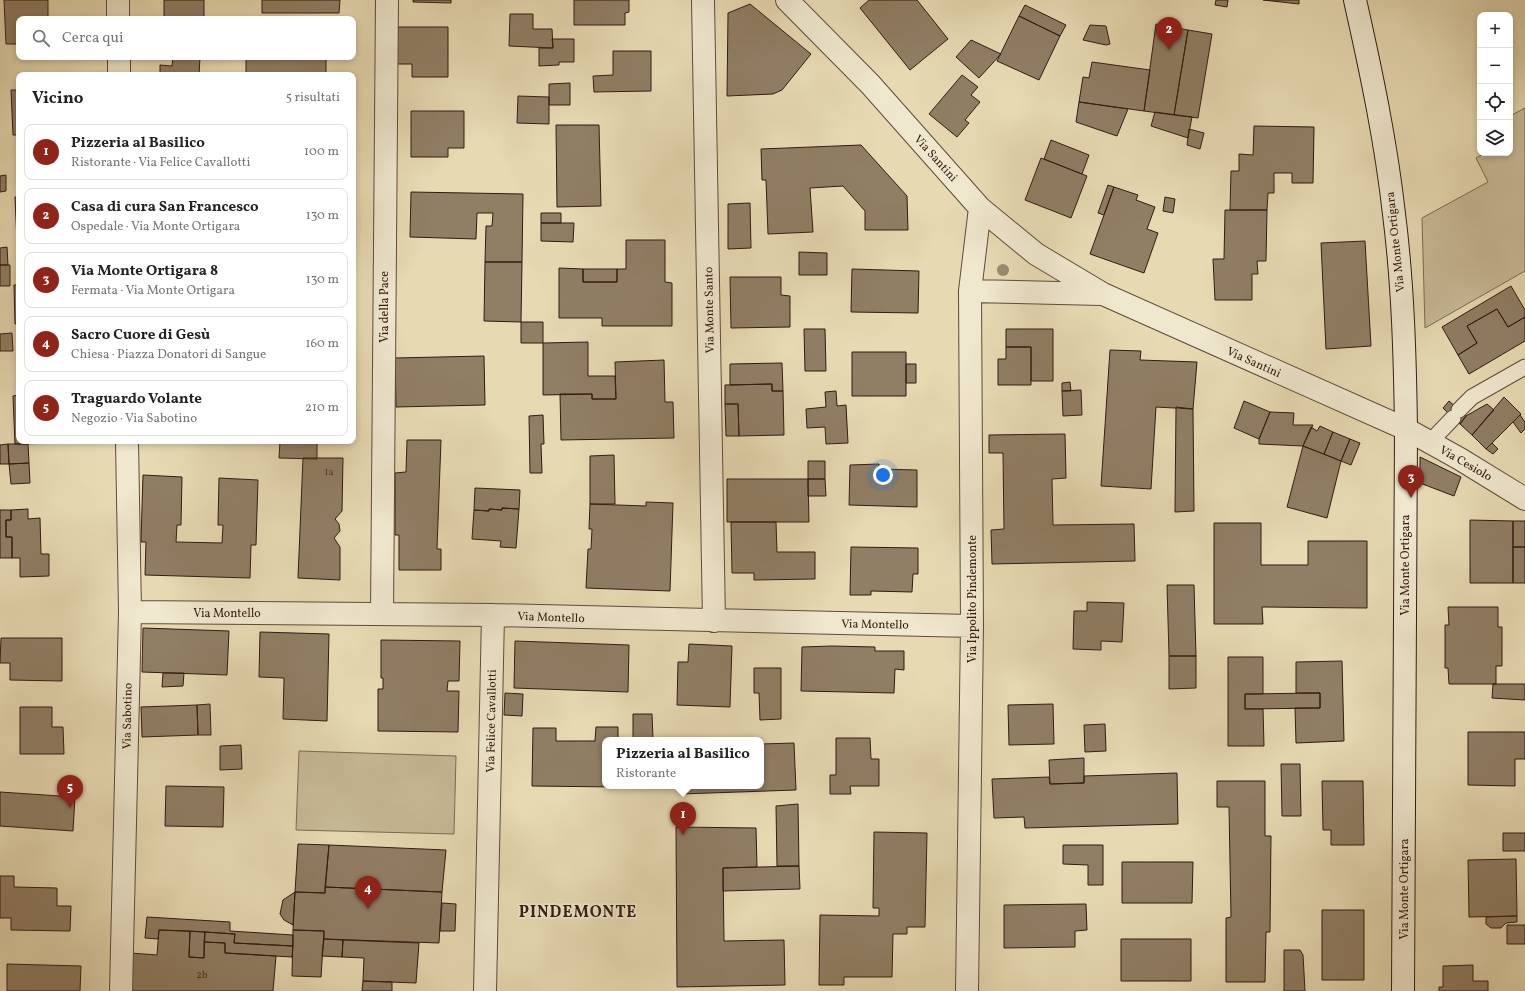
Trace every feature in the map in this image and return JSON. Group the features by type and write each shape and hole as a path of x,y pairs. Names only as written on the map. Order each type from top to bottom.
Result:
{"street":[{"path":"118,0 118,16"},
{"name":"Via della Pace","path":"382,614 386,0"},
{"name":"Via Monte Santo","path":"703,0 714,621"},
{"name":"Via Santini","path":"787,0 870,84 980,208 1036,254 1103,294 1406,429"},
{"name":"Via Monte Ortigara","path":"1355,0 1378,107 1394,214 1404,345 1406,429 1403,991"},
{"path":"119,60 120,72"},
{"name":"Via Ippolito Pindemonte","path":"967,991 972,626 970,291 980,208"},
{"name":"Via Santini","path":"970,291 1103,294"},
{"name":"Via Cesiolo","path":"1406,429 1525,499"},
{"name":"Via Sabotino","path":"121,991 130,612 127,444"},
{"name":"Via Montello","path":"130,612 493,615 972,626"},
{"name":"Via Felice Cavallotti","path":"484,991 493,615"}],"lane":[{"path":"1430,442 1472,397 1525,367"}],"shaded area":[{"path":"1525,108 1525,271 1425,328 1422,218 1488,182 1476,158 1480,156 1513,156 1513,114"},
{"path":"299,751 456,756 454,834 296,830"}],"building":[{"path":"4,0 48,0 48,16 16,16 16,44 6,44"},
{"path":"164,0 204,0 204,16 164,16"},
{"path":"262,0 340,0 339,13 262,13"},
{"path":"413,0 451,0 451,3 413,2"},
{"path":"574,0 629,0 629,12 625,13 625,25 574,25"},
{"path":"869,0 917,0 948,39 910,70 860,8"},
{"path":"1216,0 1228,0 1227,7 1215,5"},
{"path":"1263,0 1299,0 1299,4"},
{"path":"750,4 811,54 782,90 773,94 727,96 728,13"},
{"path":"1025,5 1066,25 1060,36 1019,16"},
{"path":"510,14 533,14 533,29 552,29 553,48 509,46"},
{"path":"1019,16 1060,36 1039,80 997,61"},
{"path":"1156,24 1188,30 1174,115 1144,111"},
{"path":"1090,25 1106,26 1110,44 1106,45 1083,40"},
{"path":"396,27 448,27 448,77 412,77 412,64 396,64"},
{"path":"1188,30 1212,34 1198,118 1174,115"},
{"path":"552,39 574,39 574,62 559,62 559,65 539,66 539,48 553,48"},
{"path":"971,40 1001,54 979,78 956,57"},
{"path":"613,51 651,51 651,91 594,92 593,76 613,75"},
{"path":"173,60 200,60 199,72 160,72 160,65 172,66"},
{"path":"246,60 326,60 326,72 246,72"},
{"path":"1092,62 1150,70 1144,111 1079,102 1083,77 1089,78"},
{"path":"962,75 978,87 971,95 980,102 965,120 969,123 957,137 929,114"},
{"path":"570,83 570,105 549,105 549,84"},
{"path":"11,90 16,90 16,135 13,135"},
{"path":"518,96 549,97 549,124 517,123"},
{"path":"1079,102 1128,109 1117,136 1076,122"},
{"path":"411,111 464,111 464,148 448,148 448,157 411,157"},
{"path":"1155,112 1192,117 1188,138 1151,126"},
{"path":"556,125 599,125 601,206 557,207"},
{"path":"1254,126 1314,127 1313,183 1292,183 1292,173 1274,173 1274,193 1268,193 1267,210 1230,210 1231,171 1239,171 1239,154 1253,155"},
{"path":"1189,129 1204,133 1200,149 1187,145"},
{"path":"1051,140 1089,155 1082,174 1044,159"},
{"path":"861,145 907,196 908,230 865,230 865,211 843,186 810,188 813,232 768,234 766,180 762,180 761,149"},
{"path":"1041,158 1087,176 1071,218 1025,200"},
{"path":"6,175 6,191 0,192 0,176"},
{"path":"1108,185 1114,187 1104,215 1098,213"},
{"path":"1114,187 1138,195 1136,200 1155,207 1147,229 1158,233 1144,273 1090,254"},
{"path":"411,192 523,194 522,262 485,262 486,226 492,226 493,213 477,213 476,239 410,237"},
{"path":"15,197 16,197 16,220"},
{"path":"1165,197 1175,199 1173,213 1163,211"},
{"path":"750,203 751,248 728,249 728,204"},
{"path":"1225,210 1267,210 1266,261 1257,261 1258,274 1252,274 1252,300 1215,300 1213,259 1224,259"},
{"path":"541,213 561,213 561,223 541,223"},
{"path":"541,223 574,223 573,242 541,241"},
{"path":"626,240 665,240 665,282 672,283 672,326 602,326 602,318 559,318 559,268 583,269 583,282 617,282 617,269 626,269"},
{"path":"1365,241 1371,346 1326,349 1321,243"},
{"path":"7,247 8,265 0,265 0,248"},
{"path":"799,252 827,253 827,275 799,275"},
{"path":"485,262 522,262 521,322 484,321"},
{"path":"0,265 10,265 10,286 0,286"},
{"path":"583,269 617,269 617,282 583,282"},
{"path":"852,269 919,271 918,313 851,312"},
{"path":"730,277 781,277 781,295 790,296 790,327 731,328"},
{"path":"14,285 16,285 16,324"},
{"path":"1511,286 1525,310 1525,317 1508,327 1497,309 1467,326 1477,343 1458,355 1442,327"},
{"path":"1497,309 1508,327 1525,317 1525,341 1469,374 1458,355 1477,343 1467,326"},
{"path":"521,322 543,322 543,343 521,343"},
{"path":"804,329 825,329 826,371 805,371"},
{"path":"1006,329 1053,329 1053,381 1031,381 1031,347 1006,347"},
{"path":"12,333 13,351 0,351 0,334"},
{"path":"588,342 588,376 615,376 616,399 592,399 592,394 543,395 543,343"},
{"path":"1006,347 1031,347 1031,385 998,385 998,359 1006,359"},
{"path":"1110,350 1141,351 1140,360 1197,362 1193,409 1156,407 1151,489 1101,486"},
{"path":"852,352 906,352 906,396 852,396"},
{"path":"484,356 485,405 396,407 395,358"},
{"path":"664,360 665,402 673,402 674,438 561,440 560,394 592,394 592,399 616,399 615,362"},
{"path":"782,363 783,391 772,391 772,384 730,385 730,364"},
{"path":"906,364 916,364 916,383 906,383"},
{"path":"1070,382 1071,391 1062,391 1062,383"},
{"path":"772,384 772,391 783,391 784,435 739,436 738,404 725,404 725,385"},
{"path":"1081,390 1082,415 1063,416 1062,391"},
{"path":"836,391 837,406 846,405 848,443 826,444 825,427 807,428 806,409 826,407 825,392"},
{"path":"13,396 16,396 16,444 15,444"},
{"path":"1504,397 1521,414 1486,449 1472,435"},
{"path":"1244,401 1270,412 1259,439 1234,428"},
{"path":"1449,401 1466,416 1460,424 1443,408"},
{"path":"725,404 738,404 739,436 726,436"},
{"path":"1487,404 1494,410 1472,435 1460,424 1466,416"},
{"path":"1176,407 1193,409 1194,511 1175,512"},
{"path":"1270,412 1294,413 1293,425 1313,425 1303,446 1259,444 1259,439"},
{"path":"543,415 544,444 541,444 542,473 530,473 529,416"},
{"path":"1520,415 1525,422 1525,429 1521,433 1513,422"},
{"path":"1320,426 1333,432 1324,454 1303,446 1311,427 1317,431"},
{"path":"1333,432 1350,439 1341,461 1324,454"},
{"path":"1065,434 1066,478 1052,479 1053,525 1134,524 1135,561 992,564 991,530 1004,529 1003,453 989,453 989,435"},
{"path":"1350,439 1360,443 1351,465 1341,461"},
{"path":"407,440 441,440 437,549 441,549 441,570 399,570 399,535 395,535 395,473 406,472"},
{"path":"1492,443 1498,449 1493,454 1486,449"},
{"path":"8,444 28,444 29,463 9,464"},
{"path":"8,444 9,464 0,464 0,445"},
{"path":"280,444 317,444 317,459 279,458"},
{"path":"1303,446 1341,461 1327,518 1287,507"},
{"path":"614,455 615,504 590,504 590,456"},
{"path":"1420,457 1461,477 1454,496 1420,483"},
{"path":"303,458 343,458 342,511 335,519 339,524 340,531 334,538 340,547 340,580 298,578"},
{"path":"808,461 825,461 825,479 808,479"},
{"path":"29,463 30,483 11,484 9,464"},
{"path":"879,464 879,469 917,470 917,507 849,505 850,465"},
{"path":"143,475 182,477 181,525 177,525 176,542 222,543 223,525 218,525 219,478 258,480 256,545 251,545 250,578 145,575 146,542 141,542"},
{"path":"727,479 808,479 809,522 727,522"},
{"path":"808,479 825,479 826,496 808,496"},
{"path":"475,488 520,490 519,509 502,508 502,510 489,509 489,511 474,510"},
{"path":"646,502 673,503 670,591 586,588 588,549 591,549 592,529 589,529 590,504 646,506"},
{"path":"502,508 519,509 516,548 500,547 501,541 472,539 474,510 489,511 489,509 502,510"},
{"path":"28,509 28,519 40,518 41,554 49,554 49,576 20,577 20,558 12,558 12,537 6,537 6,520 11,520 11,510"},
{"path":"0,510 11,510 11,520 6,520 6,537 12,537 12,558 0,558"},
{"path":"1470,520 1513,521 1513,583 1470,583"},
{"path":"1513,521 1525,521 1525,547 1513,547"},
{"path":"731,522 776,522 777,552 815,552 815,579 754,580 754,573 732,573"},
{"path":"1214,523 1261,523 1261,565 1308,565 1308,541 1367,541 1367,608 1262,607 1263,624 1214,624"},
{"path":"851,547 918,548 918,574 913,574 912,592 871,591 871,595 850,595"},
{"path":"1513,547 1525,547 1525,583 1513,583"},
{"path":"1167,585 1194,585 1196,656 1169,656"},
{"path":"1087,602 1124,603 1122,642 1101,641 1101,650 1073,649 1074,611 1087,611"},
{"path":"1448,607 1498,607 1498,627 1502,627 1502,666 1496,666 1496,684 1449,684 1448,668 1445,668 1445,625 1449,625"},
{"path":"143,628 229,631 227,675 142,672"},
{"path":"260,632 329,634 327,721 283,719 284,678 259,677"},
{"path":"1,638 62,638 62,681 10,680 10,663 0,663"},
{"path":"381,640 460,641 459,681 448,681 447,691 459,691 458,732 378,731 378,689 383,689 383,678 381,678"},
{"path":"515,641 629,645 628,692 514,688"},
{"path":"689,644 732,646 730,707 677,705 678,662 688,662"},
{"path":"802,647 875,647 875,651 904,651 904,670 895,669 894,693 801,691"},
{"path":"1169,656 1196,656 1196,688 1169,689"},
{"path":"1228,657 1263,657 1263,694 1245,694 1245,709 1263,709 1264,746 1228,746"},
{"path":"1342,661 1344,741 1296,743 1295,708 1320,708 1320,693 1296,693 1296,662"},
{"path":"754,668 781,668 781,719 760,720 759,693 754,693"},
{"path":"163,673 184,673 183,686 162,687"},
{"path":"1493,684 1525,684 1525,700 1492,698"},
{"path":"505,693 523,694 522,716 504,715"},
{"path":"1320,693 1320,708 1245,709 1245,694"},
{"path":"210,704 211,735 198,735 197,705"},
{"path":"1053,704 1054,744 1009,745 1008,705"},
{"path":"197,705 198,735 142,737 141,707"},
{"path":"20,707 52,707 52,727 63,727 64,754 20,754"},
{"path":"633,714 652,714 653,737 633,737"},
{"path":"1105,724 1106,751 1085,752 1084,725"},
{"path":"596,727 618,727 618,737 602,737 602,787 532,786 533,728 556,728 556,741 595,741"},
{"path":"1468,732 1525,732 1525,759 1515,759 1515,786 1468,785"},
{"path":"836,738 870,738 871,759 879,759 879,786 850,786 851,794 830,794 830,775 836,775"},
{"path":"794,743 796,790 681,794 680,789 764,789 764,744"},
{"path":"241,745 242,769 220,770 220,746"},
{"path":"1084,758 1084,783 1050,784 1049,760"},
{"path":"1281,764 1300,764 1301,816 1282,816"},
{"path":"1177,773 1178,824 1025,828 1024,817 994,818 992,779 1049,777 1050,784 1084,783 1084,776"},
{"path":"1217,781 1265,781 1265,836 1271,836 1270,932 1266,932 1265,982 1226,982 1226,918 1231,917 1229,807 1217,807"},
{"path":"1322,781 1363,781 1364,845 1331,845 1331,830 1323,830"},
{"path":"166,786 224,787 223,827 165,826"},
{"path":"0,792 75,797 73,831 0,826"},
{"path":"798,804 799,866 777,866 776,806"},
{"path":"676,827 756,828 757,867 723,868 724,941 784,940 785,985 677,987"},
{"path":"874,832 927,833 925,927 907,927 907,934 893,934 892,977 844,977 844,985 819,985 820,915 879,916 879,908 873,908"},
{"path":"1503,833 1525,833 1525,851 1503,851"},
{"path":"298,844 329,845 325,893 295,892"},
{"path":"329,845 446,850 442,892 325,887"},
{"path":"1063,845 1103,845 1103,885 1088,885 1088,865 1063,864"},
{"path":"1516,859 1517,916 1469,917 1468,860"},
{"path":"1122,862 1193,862 1192,903 1122,903"},
{"path":"799,866 800,889 723,891 723,868"},
{"path":"0,876 14,876 14,887 57,888 57,906 71,906 70,931 11,930 11,918 0,918"},
{"path":"325,887 442,892 439,943 324,939 324,931 293,930 295,892 325,893"},
{"path":"295,892 293,925 284,920 280,914 283,900"},
{"path":"442,903 456,904 455,931 440,931"},
{"path":"1086,904 1087,930 1075,931 1075,947 1004,948 1004,905"},
{"path":"1322,910 1364,910 1364,980 1322,980"},
{"path":"1517,916 1517,922 1506,923 1501,928 1491,928 1486,924 1486,917"},
{"path":"147,917 230,922 230,931 293,935 293,946 234,943 235,934 205,932 159,930 158,939 145,938"},
{"path":"1507,925 1525,925 1525,944 1507,944"},
{"path":"159,930 190,931 189,957 204,958 204,942 225,943 225,953 276,956 273,991 130,991 130,953 157,955"},
{"path":"293,930 324,931 321,977 292,976"},
{"path":"190,931 205,932 204,958 189,957"},
{"path":"205,932 235,934 234,943 293,946 292,957 225,953 225,943 204,942"},
{"path":"324,939 343,940 342,957 322,956"},
{"path":"1121,939 1191,939 1191,981 1121,981"},
{"path":"343,940 419,943 416,983 363,981 364,958 342,957"},
{"path":"1284,950 1300,950 1303,955 1305,991 1284,991"},
{"path":"7,964 81,966 80,991 7,991"},
{"path":"1473,965 1473,981 1488,981 1488,991 1439,991 1439,987 1443,987 1443,966"},
{"path":"363,981 392,982 392,991 362,991"}],"place":[{"name":"Casa di cura San Francesco","path":"1169,50"},
{"name":"Via Monte Ortigara 8","path":"1411,498"},
{"name":"Traguardo Volante","path":"70,808"},
{"name":"Pizzeria al Basilico","path":"683,835"},
{"name":"Sacro Cuore di Gesù","path":"368,909"}],"district":[{"name":"PINDEMONTE","path":"578,911"}]}
